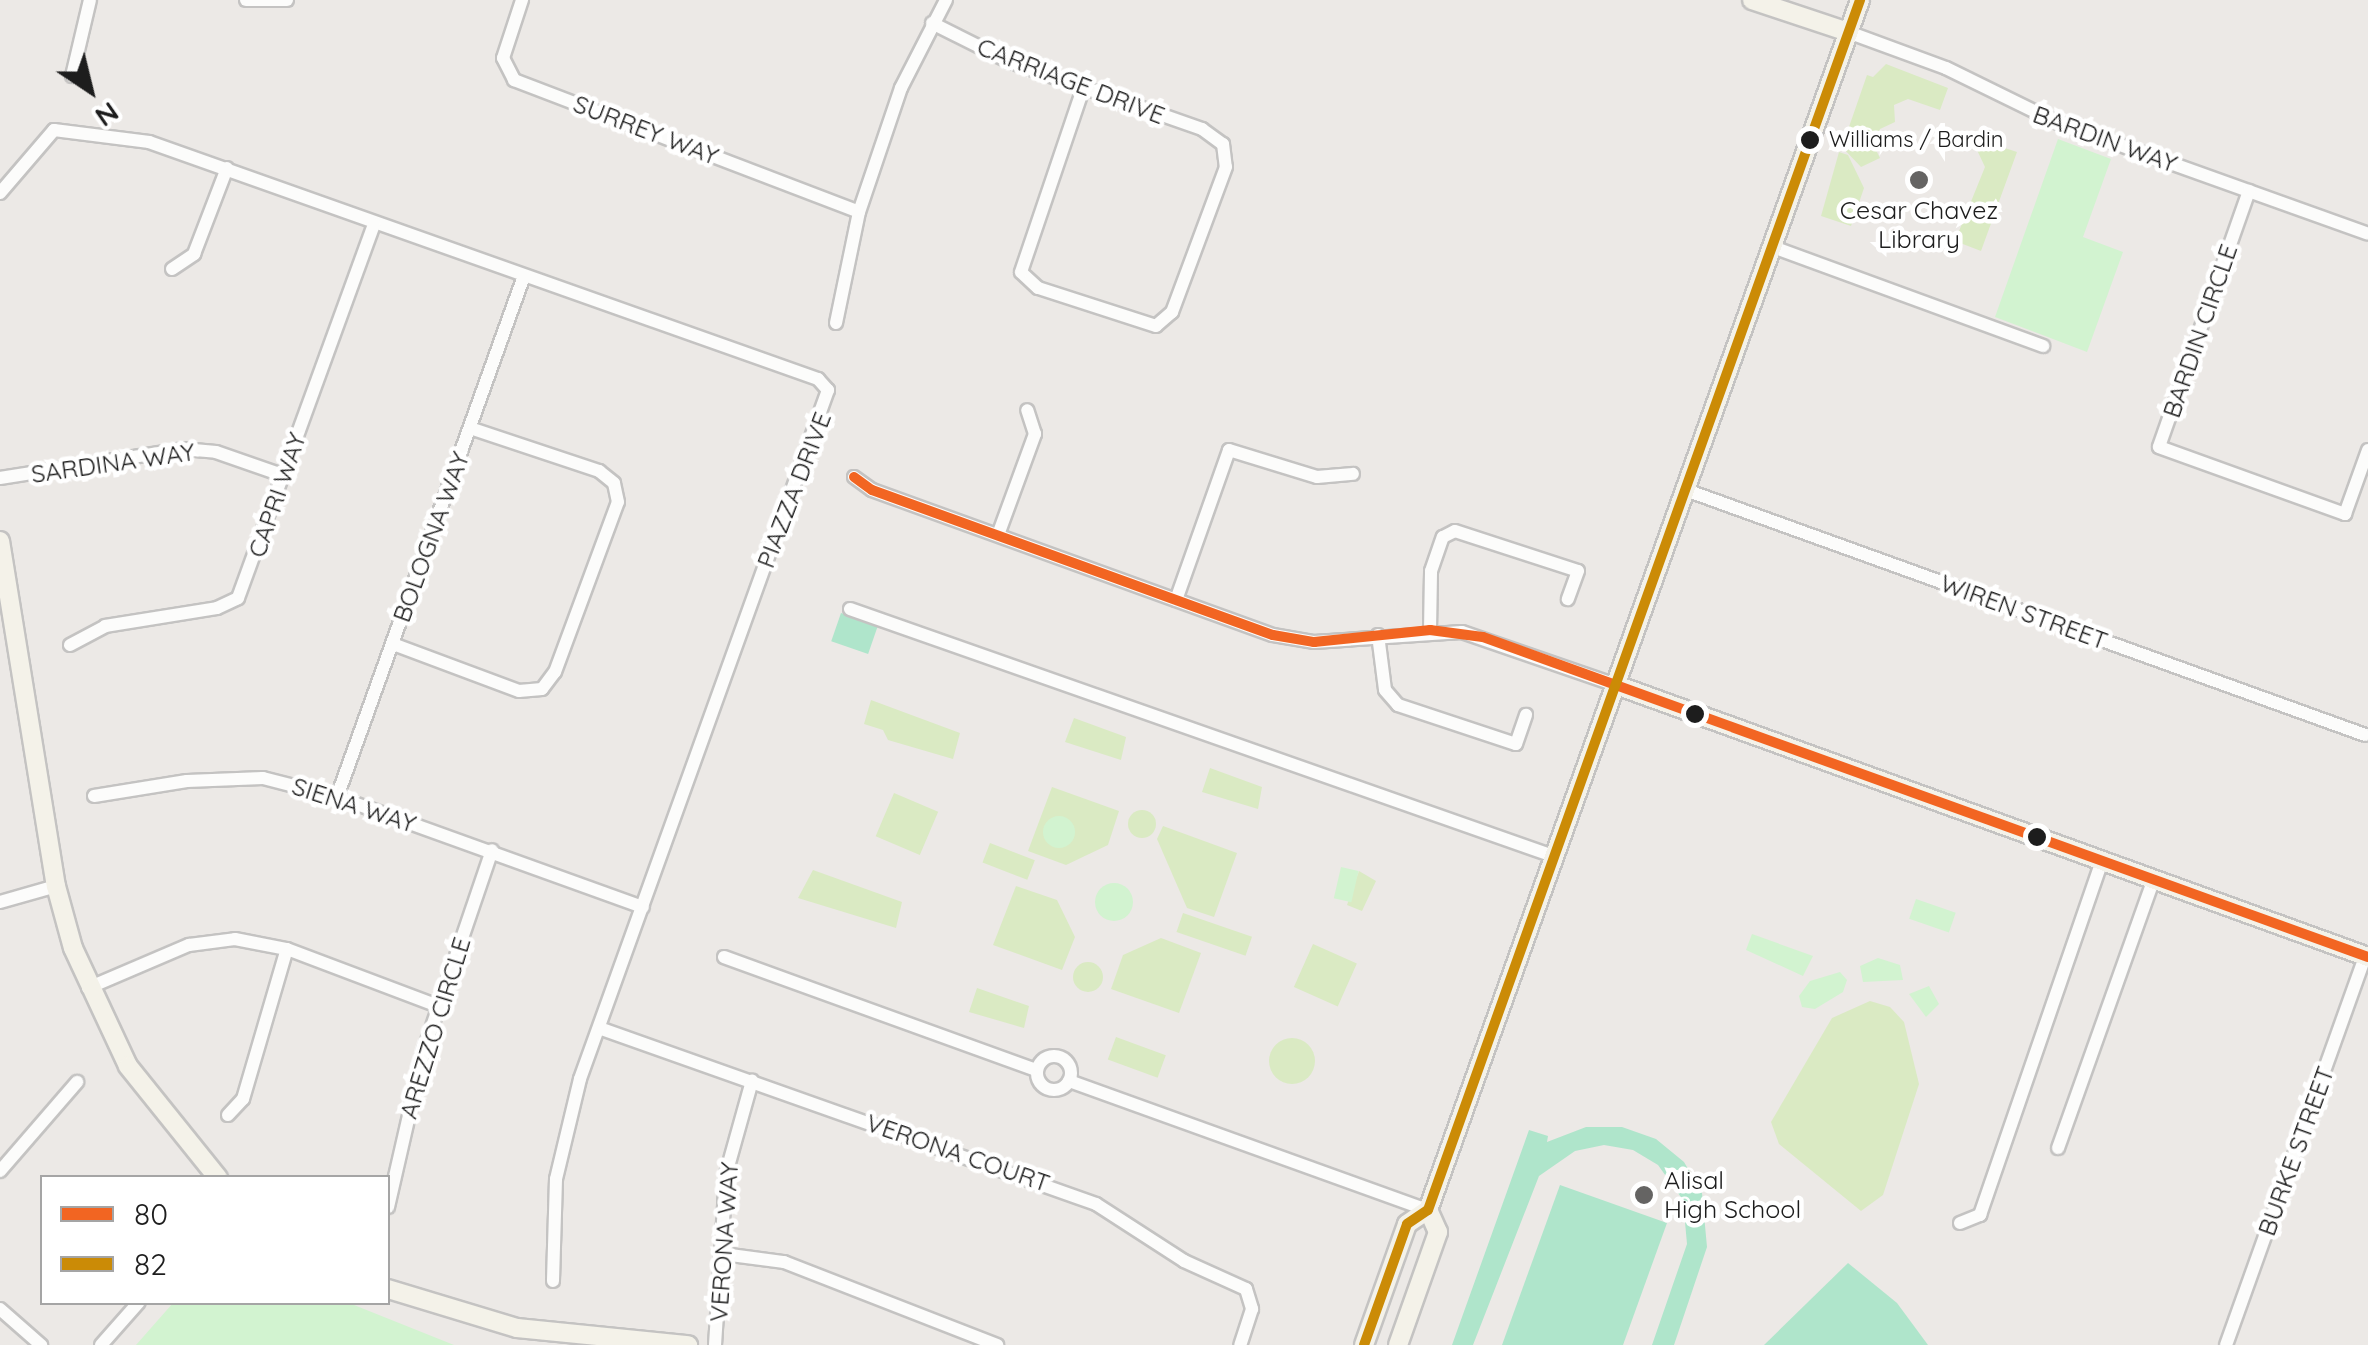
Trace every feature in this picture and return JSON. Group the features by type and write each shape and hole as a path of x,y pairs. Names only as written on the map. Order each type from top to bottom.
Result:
{"street":[{"path":"72,76 90,0"},
{"path":"246,0 287,0"},
{"name":"SURREY WAY","path":"522,0 503,58 514,80 858,212"},
{"path":"836,323 858,212 901,88 946,0"},
{"path":"1752,0 1848,32"},
{"path":"1364,1345 1407,1224 1428,1210 1619,686 1683,488 1860,0"},
{"name":"CARRIAGE DRIVE","path":"932,24 1083,89 1212,134 1226,151 1226,167 1172,312 1161,324 1144,326 1038,288 1021,272 1083,89"},
{"name":"BARDIN WAY","path":"1848,32 1946,68 2056,122 2368,234"},
{"name":"PIAZZA DRIVE","path":"0,193 54,130 150,142 818,380 828,390 599,1028 563,1141 550,1230 553,1281"},
{"path":"172,269 194,254 227,168"},
{"name":"BARDIN CIRCLE","path":"2249,191 2159,446 2345,514 2368,450"},
{"name":"CAPRI WAY","path":"70,646 105,626 218,608 238,598 374,224"},
{"path":"1770,246 2043,346"},
{"name":"BOLOGNA WAY","path":"337,798 524,276"},
{"path":"998,535 1035,434 1027,410"},
{"path":"393,644 519,691 542,689 555,672 618,502 614,484 599,471 470,428"},
{"name":"SARDINA WAY","path":"0,478 183,449 216,452 282,476"},
{"path":"1176,600 1229,450 1317,478 1353,474"},
{"path":"854,477 872,490 1292,640 1430,630 1483,638 2367,956"},
{"name":"WIREN STREET","path":"1683,488 2365,735"},
{"path":"1430,630 1431,571 1442,537 1455,530 1578,572 1568,599"},
{"path":"0,541 56,886 88,988 135,1076 216,1175"},
{"path":"850,609 1556,857"},
{"path":"1378,635 1386,690 1398,705 1516,744 1526,715"},
{"name":"SIENA WAY","path":"94,796 226,777 263,778 337,798 492,850 643,907"},
{"name":"AREZZO CIRCLE","path":"390,1199 438,1006 492,850"},
{"path":"1960,1223 1980,1216 2102,860"},
{"path":"2058,1148 2154,879"},
{"path":"0,902 56,886"},
{"path":"88,988 205,941 250,940 287,949 438,1006"},
{"path":"228,1114 243,1099 287,949"},
{"path":"724,956 1037,1070"},
{"name":"BURKE STREET","path":"2226,1345 2367,956"},
{"name":"VERONA COURT","path":"599,1028 1111,1212 1184,1261 1246,1290 1252,1309 1240,1345"},
{"path":"1069,1081 1069,1064 1062,1057 1048,1056 1037,1070 1038,1082 1051,1090 1069,1081 1428,1210 1438,1232 1398,1345"},
{"path":"0,1171 78,1082"},
{"name":"VERONA WAY","path":"715,1345 726,1174 752,1082"},
{"path":"723,1254 784,1262 997,1345"},
{"path":"390,1290 517,1328 688,1345"},
{"path":"101,1345 136,1305"},
{"path":"0,1309 41,1345"}],"green space":[{"path":"1886,64 1948,88 1940,110 1908,99 1894,105 1895,122 1880,129 1874,146 1880,158 1861,167 1842,147 1867,75 1873,77"},
{"path":"2058,139 2111,159 2083,237 2123,252 2087,352 1995,317"},
{"path":"1993,144 2017,152 1981,251 1955,241 1985,167 1977,150"},
{"path":"1839,152 1848,155 1864,188 1851,226 1821,216"},
{"path":"841,613 878,626 868,654 831,641"},
{"path":"871,700 960,733 953,759 888,740 883,730 864,724"},
{"path":"1074,718 1126,737 1121,760 1065,742"},
{"path":"1210,768 1262,787 1258,809 1202,792"},
{"path":"1052,787 1119,811 1108,845 1066,865 1028,851"},
{"path":"894,793 938,812 920,855 876,836"},
{"path":"1142,810 1152,814 1156,824 1152,834 1142,838 1132,834 1128,824 1132,814"},
{"path":"1059,816 1070,821 1075,832 1070,843 1059,848 1048,843 1043,832 1048,821"},
{"path":"1163,826 1237,853 1214,917 1187,908 1157,839"},
{"path":"990,843 1035,860 1027,880 982,863"},
{"path":"1341,867 1359,871 1351,902 1334,898"},
{"path":"813,870 902,902 896,928 798,898"},
{"path":"1359,871 1376,881 1362,911 1347,905"},
{"path":"1114,883 1128,888 1133,902 1128,916 1114,921 1100,916 1095,902 1100,888"},
{"path":"1016,886 1057,900 1075,937 1062,970 993,945"},
{"path":"1916,899 1956,913 1949,933 1909,919"},
{"path":"1183,913 1252,937 1246,956 1176,932"},
{"path":"1752,934 1813,956 1803,976 1746,950"},
{"path":"1161,938 1201,953 1179,1013 1111,989 1123,955"},
{"path":"1313,944 1357,964 1338,1006 1294,987"},
{"path":"1878,958 1900,965 1903,980 1863,982 1860,966"},
{"path":"1088,962 1098,967 1103,977 1098,987 1088,992 1078,987 1073,977 1078,967"},
{"path":"1840,972 1847,980 1843,992 1815,1009 1802,1007 1799,996 1810,981"},
{"path":"1929,986 1939,1004 1926,1017 1909,994"},
{"path":"977,988 1029,1006 1024,1028 969,1012"},
{"path":"1870,1001 1890,1007 1904,1022 1919,1084 1883,1195 1861,1211 1779,1144 1771,1122 1832,1018"},
{"path":"1116,1037 1166,1055 1158,1078 1108,1060"},
{"path":"1292,1038 1308,1045 1315,1061 1308,1077 1292,1084 1276,1077 1269,1061 1276,1045"},
{"path":"1586,1127 1622,1127 1656,1139 1684,1162 1702,1193 1707,1247 1674,1345 1652,1345 1687,1244 1683,1200 1658,1165 1633,1150 1604,1145 1575,1151 1539,1176 1473,1345 1452,1345 1529,1130 1548,1136 1547,1142"},
{"path":"1560,1185 1667,1223 1623,1345 1502,1345"},
{"path":"1848,1263 1897,1303 1928,1345 1764,1345"},
{"path":"171,1305 354,1305 454,1345 136,1345"}],"transit line":[{"name":"82","path":"1364,1345 1407,1224 1428,1210 1860,0"},
{"name":"80","path":"854,477 872,490 1273,635 1314,642 1430,630 1483,637 2368,957"}],"place":[{"name":"Williams / Bardin","path":"1810,140"},
{"name":"Cesar Chavez Library","path":"1919,180"},
{"name":"Alisal High School","path":"1644,1195"}]}
